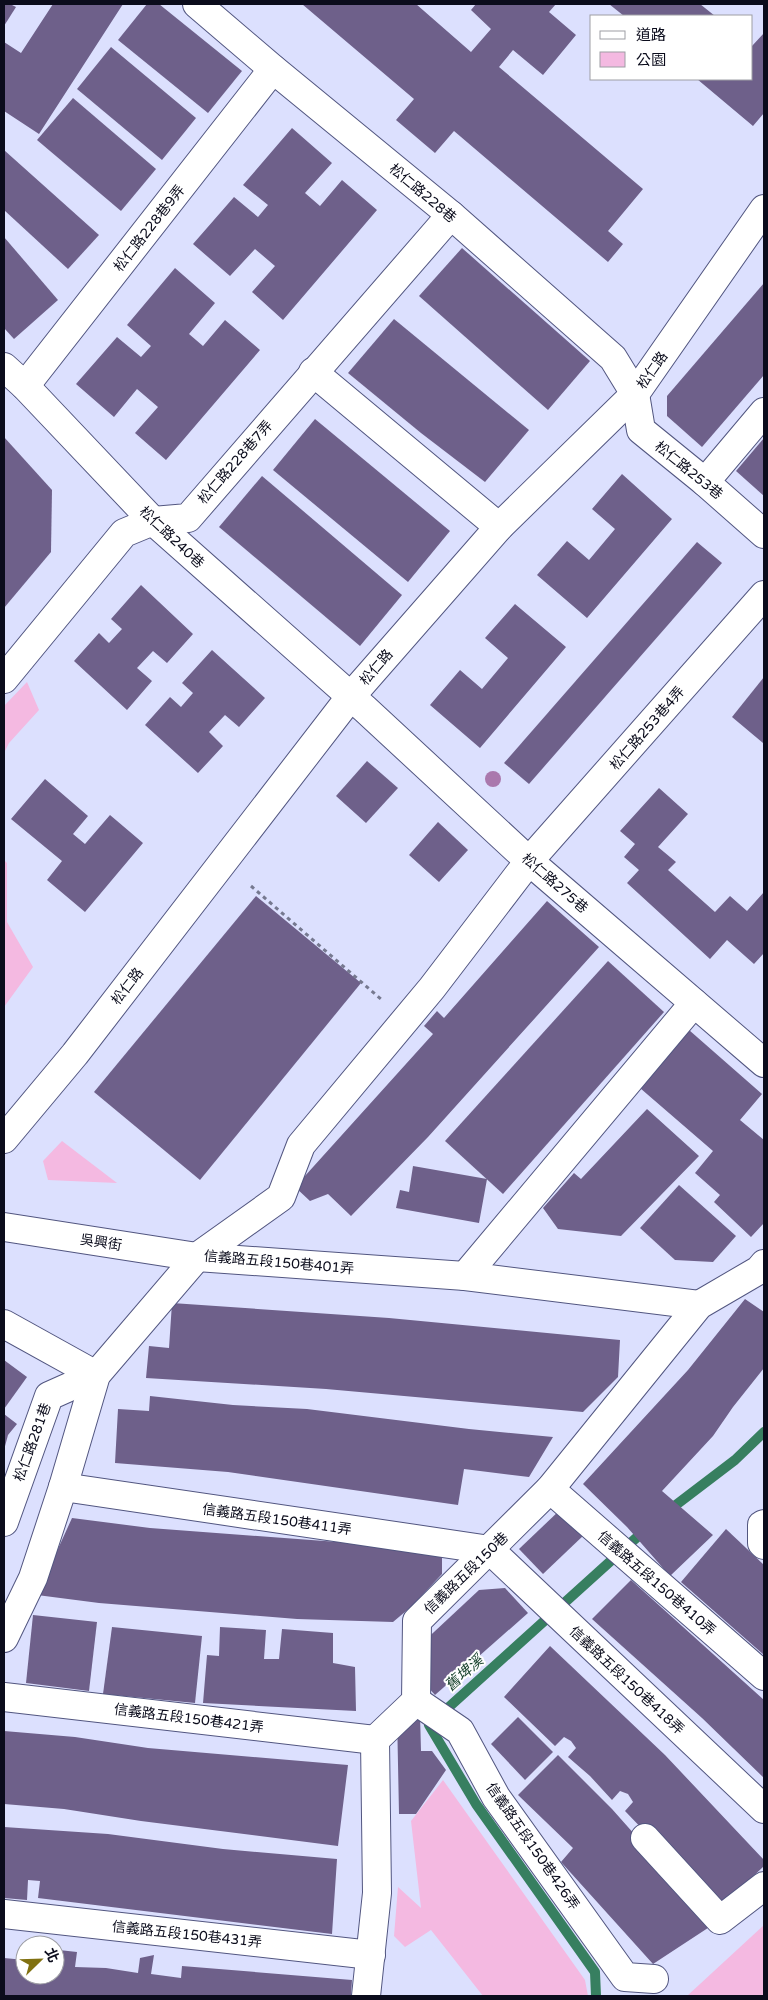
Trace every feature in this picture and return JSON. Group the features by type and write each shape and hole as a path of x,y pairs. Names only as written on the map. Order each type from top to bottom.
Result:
{"street":[{"name":"松仁路228巷","path":"197,4 451,215 612,358 635,394"},
{"name":"松仁路228巷9弄","path":"25,386 273,69"},
{"name":"松仁路","path":"4,1139 75,1054 351,696 499,527 635,394 764,209"},
{"name":"松仁路228巷7弄","path":"4,679 124,534 153,521 188,518 451,215"},
{"name":"松仁路240巷","path":"4,367 25,386 153,521 351,696"},
{"path":"314,372 499,527"},
{"name":"松仁路253巷","path":"635,394 641,430 705,482 764,534"},
{"path":"705,482 764,412"},
{"name":"松仁路253巷4弄","path":"530,862 764,595"},
{"name":"松仁路275巷","path":"351,696 530,862 764,1063"},
{"name":"信義路五段150巷401弄","path":"197,1257 281,1197 301,1145 432,988 530,862"},
{"path":"465,1276 694,1003"},
{"name":"吳興街","path":"4,1227 197,1257"},
{"path":"4,1638 33,1578 63,1487 96,1374 197,1257"},
{"name":"信義路五段150巷401弄","path":"197,1257 465,1276 699,1305"},
{"name":"信義路五段150巷","path":"416,1701 417,1621 550,1489 699,1305 763,1270"},
{"path":"4,1324 96,1374"},
{"name":"松仁路281巷","path":"4,1522 49,1396 96,1374"},
{"name":"信義路五段150巷411弄","path":"63,1487 490,1550"},
{"name":"信義路五段150巷410弄","path":"550,1489 764,1676"},
{"path":"764,1524 762,1525 762,1543 764,1545"},
{"name":"信義路五段150巷418弄","path":"490,1550 764,1810"},
{"name":"信義路五段150巷421弄","path":"4,1697 375,1740"},
{"path":"366,1996 377,1893 375,1740 416,1701"},
{"name":"信義路五段150巷426弄","path":"416,1701 460,1731 496,1797 625,1977 654,1979"},
{"path":"645,1838 720,1920 764,1886"},
{"name":"信義路五段150巷431弄","path":"4,1914 371,1955"}],"path":[{"path":"251,886 390,1006"}],"green space":[{"path":"27,682 39,710 9,743 4,753 4,706"},
{"path":"4,860 7,863 7,922 33,967 4,1007"},
{"path":"62,1141 117,1183 48,1180 43,1161"},
{"path":"443,1780 585,1980 588,1996 483,1996 431,1930 405,1947 394,1936 398,1887 421,1908 411,1821"},
{"path":"764,1925 764,1996 687,1996"}],"building":[{"path":"4,4 16,7 4,26"},
{"path":"53,4 123,4 39,134 4,111 4,42 21,53"},
{"path":"147,4 159,4 242,71 208,113 118,40"},
{"path":"302,4 416,4 471,52 491,29 471,10 476,4 556,4 549,12 576,35 543,75 513,50 499,67 643,189 608,231 623,244 608,262 454,131 435,153 396,120 414,99"},
{"path":"609,4 700,4 714,15 623,15"},
{"path":"764,33 764,113 753,126 698,80 753,80 753,45"},
{"path":"111,47 196,118 162,160 77,89"},
{"path":"73,98 156,169 121,211 37,140"},
{"path":"292,128 332,163 305,193 320,206 342,180 377,210 283,320 252,292 275,266 255,249 230,276 193,244 234,197 258,217 268,205 243,185"},
{"path":"4,150 99,235 68,269 4,210"},
{"path":"4,237 58,300 14,339 4,328"},
{"path":"462,248 590,361 548,410 419,296"},
{"path":"175,268 215,303 189,334 203,346 225,320 260,350 166,460 135,433 158,407 137,389 114,417 76,384 117,337 141,357 151,346 127,325"},
{"path":"764,283 764,375 702,447 667,416 667,396"},
{"path":"394,319 529,430 485,482 421,433 348,373"},
{"path":"315,419 450,531 408,582 273,470"},
{"path":"4,437 52,490 51,552 4,608"},
{"path":"764,438 764,496 736,471"},
{"path":"622,474 672,519 587,618 537,575 567,541 589,560 615,529 592,509"},
{"path":"262,476 402,595 360,646 219,527"},
{"path":"697,542 722,563 529,784 504,763"},
{"path":"141,585 193,634 167,663 153,651 137,668 152,681 127,710 74,661 99,633 109,643 122,629 111,619"},
{"path":"515,604 566,647 480,748 430,705 460,670 482,689 508,658 485,638"},
{"path":"212,650 265,698 239,727 225,715 209,732 223,746 198,773 145,725 170,697 181,707 193,693 182,683"},
{"path":"764,677 764,741 763,743 732,717"},
{"path":"367,761 398,788 366,823 336,796"},
{"path":"45,779 88,816 73,834 85,844 110,815 143,843 85,912 47,880 62,861 11,819"},
{"path":"659,788 688,814 658,847 676,862 668,870 715,912 730,896 747,911 764,892 764,953 754,964 727,940 710,959 627,883 639,870 624,857 635,844 620,831"},
{"path":"438,822 468,850 439,882 409,855"},
{"path":"256,896 361,983 200,1180 94,1092"},
{"path":"547,901 599,947 428,1137 351,1216 328,1194 310,1201 295,1187 433,1034 424,1026 437,1011 444,1018"},
{"path":"608,961 664,1012 503,1194 445,1141"},
{"path":"689,1030 762,1094 740,1120 764,1140 764,1223 751,1237 714,1202 720,1195 695,1173 713,1151 640,1088"},
{"path":"647,1109 699,1156 621,1236 558,1229 543,1208 574,1173 581,1179"},
{"path":"413,1166 487,1179 479,1223 396,1208 400,1190 409,1192"},
{"path":"679,1185 736,1236 713,1262 675,1260 640,1228"},
{"path":"745,1299 764,1312 764,1368 713,1436 662,1491 713,1535 670,1576 627,1527 583,1484 688,1370"},
{"path":"172,1303 389,1318 620,1340 618,1377 583,1412 326,1389 146,1378 149,1346 169,1348"},
{"path":"4,1360 27,1377 4,1409"},
{"path":"150,1396 233,1405 307,1409 469,1429 553,1437 529,1477 464,1469 458,1505 228,1472 115,1463 118,1409 149,1411"},
{"path":"4,1414 17,1424 8,1435 4,1450"},
{"path":"561,1509 585,1534 543,1574 519,1549"},
{"path":"72,1518 150,1528 338,1542 380,1548 442,1548 442,1574 412,1606 393,1622 297,1619 99,1603 37,1595"},
{"path":"726,1529 764,1565 764,1655 681,1582"},
{"path":"631,1580 764,1700 764,1778 702,1718 592,1619"},
{"path":"505,1588 528,1613 435,1695 404,1660 479,1590"},
{"path":"33,1615 97,1622 89,1691 26,1683"},
{"path":"112,1627 202,1636 195,1703 103,1694"},
{"path":"220,1627 266,1630 264,1659 279,1659 282,1629 333,1633 333,1663 355,1667 356,1711 203,1703 207,1655 219,1656"},
{"path":"550,1646 665,1755 764,1860 764,1866 719,1909 625,1811 633,1802 628,1794 620,1791 612,1800 590,1776 568,1757 576,1748 571,1741 564,1737 555,1746 504,1697"},
{"path":"397,1714 420,1714 421,1751 432,1751 446,1770 416,1814 399,1814"},
{"path":"518,1717 553,1752 525,1780 491,1744"},
{"path":"4,1731 75,1737 148,1748 348,1765 338,1846 141,1821 64,1809 4,1804"},
{"path":"558,1755 612,1809 714,1924 653,1964 561,1862 573,1848 518,1795"},
{"path":"4,1827 108,1834 223,1849 337,1859 332,1934 38,1898 40,1881 28,1880 27,1900 4,1898"},
{"path":"65,1951 77,1952 75,1967 106,1968 138,1973 140,1958 154,1955 151,1974 181,1978 182,1966 352,1980 351,1996 4,1996 4,1958 15,1959 15,1985 65,1985"}],"waterway":[{"name":"舊埤溪","path":"668,1511 735,1460 764,1432"},
{"name":"舊埤溪","path":"596,1996 595,1972 476,1804 429,1725 645,1530"}]}
